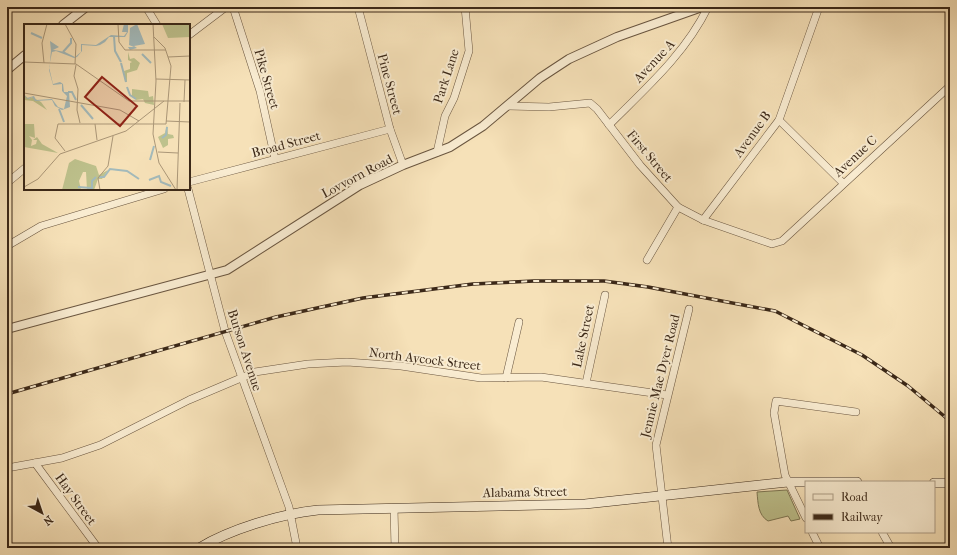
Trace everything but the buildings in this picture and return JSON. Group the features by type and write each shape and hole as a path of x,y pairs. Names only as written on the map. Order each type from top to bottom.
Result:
{"main road":[{"name":"Alabama Street","path":"199,548 234,532 290,515 318,510 585,504 788,482 805,482"},
{"path":"935,483 950,483"}],"street":[{"path":"64,24 86,7"},
{"path":"146,7 156,24"},
{"path":"190,34 226,7"},
{"name":"Pike Street","path":"233,7 260,91 275,159"},
{"name":"Pine Street","path":"358,7 390,129 403,165"},
{"name":"Park Lane","path":"437,152 445,116 454,98 469,51 465,7"},
{"name":"Lovvorn Road","path":"7,329 210,276 238,265 332,201 360,185 403,165 450,147 483,126 540,78 569,59 617,37 702,7"},
{"name":"Avenue A","path":"609,125 672,62 698,27 708,7"},
{"name":"Avenue B","path":"703,220 779,120 819,7"},
{"path":"7,70 24,56"},
{"name":"Avenue C","path":"777,244 950,86"},
{"name":"First Street","path":"507,106 549,107 590,103 597,109 640,165 678,207 703,220 772,244 777,244"},
{"path":"779,120 843,183"},
{"name":"Broad Street","path":"190,182 390,129"},
{"path":"7,182 24,169"},
{"path":"7,246 41,226 161,190"},
{"name":"Burson Avenue","path":"188,190 225,332 285,496 297,548"},
{"path":"647,260 678,207"},
{"name":"Lake Street","path":"586,382 605,295"},
{"name":"Jennie Mae Dyer Road","path":"668,548 656,445 689,309"},
{"path":"506,378 519,322"},
{"name":"North Aycock Street","path":"7,468 62,458 100,445 189,400 241,377 264,369 308,364 347,362 401,366 481,378 541,377 586,382 667,395"},
{"path":"805,516 785,475 774,413 776,401 856,412"},
{"name":"Hay Street","path":"36,463 98,548"},
{"path":"394,508 395,548"},
{"path":"812,533 820,548"},
{"path":"883,533 891,548"}],"green space":[{"path":"787,490 800,519 791,521 788,516 768,521 760,512 757,492"}],"railway":[{"path":"7,394 276,317 363,298 473,284 534,281 604,281 648,287 775,311 862,355 908,386 950,421"}]}
